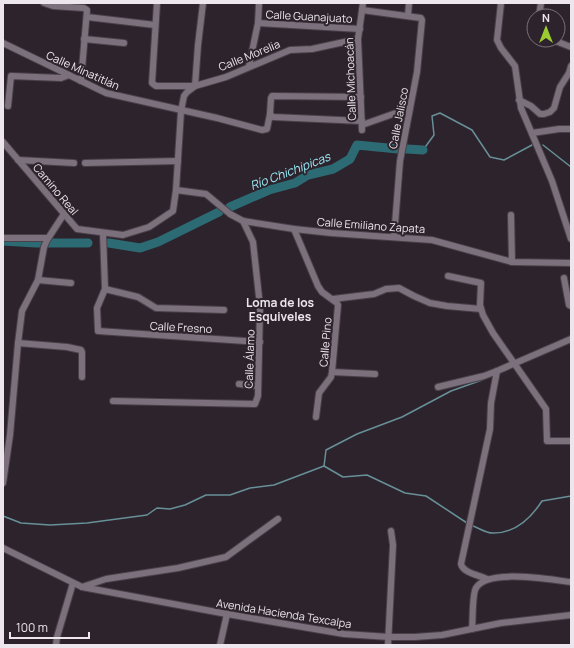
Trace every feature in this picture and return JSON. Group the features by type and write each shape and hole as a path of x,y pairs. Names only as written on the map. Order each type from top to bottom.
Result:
{"street":[{"path":"44,3 53,6 69,5 87,10 81,81"},
{"name":"Calle Morelia","path":"157,3 152,82 156,86 195,86 226,77 290,50 312,49 332,43 358,39"},
{"path":"182,110 184,96 195,86 203,3"},
{"name":"Calle Guanajuato","path":"249,66 258,23 259,3"},
{"name":"Calle Michoacán","path":"362,126 358,39 363,3"},
{"path":"408,15 410,3"},
{"path":"500,4 497,40 501,48 516,66 519,100 552,181 571,239"},
{"name":"Calle Jalisco","path":"362,10 408,15 421,18 423,22 417,72 400,161 394,237"},
{"path":"87,16 155,25"},
{"name":"Calle Guanajuato","path":"258,23 360,29"},
{"path":"84,39 124,43"},
{"name":"Calle Minatitlán","path":"3,43 106,93 265,130 267,129 270,114"},
{"path":"519,100 531,106 540,114 550,112 554,108 560,87 570,71"},
{"path":"8,106 11,76 61,78 69,75"},
{"path":"361,97 273,95 271,98 270,114 274,117 362,126 410,108"},
{"name":"Camino Real","path":"3,142 77,230 123,235 149,227 173,211 182,110"},
{"path":"532,133 559,129 571,129"},
{"path":"18,160 74,163"},
{"path":"85,162 178,160"},
{"name":"Calle Emiliano Zapata","path":"176,190 206,194 230,214 243,221 331,233 432,240 512,262 571,263"},
{"path":"3,483 10,435 18,343 23,307 38,280 44,247 47,239 64,214"},
{"path":"512,215 512,262"},
{"name":"Calle Álamo","path":"113,402 255,404 258,396 260,306 253,242 243,221"},
{"path":"294,229 316,282 322,292 333,299 374,294 386,289 399,288 430,303 481,309"},
{"path":"104,233 105,289 138,296 156,308 224,310"},
{"path":"3,238 47,239"},
{"path":"448,276 479,282 481,285 481,309 493,333 546,409 547,441 571,441"},
{"path":"564,278 569,305 571,306"},
{"path":"38,280 72,283"},
{"name":"Calle Fresno","path":"105,289 97,308 97,330 99,332 260,342"},
{"name":"Calle Pino","path":"316,417 319,393 332,372 338,305 333,299"},
{"path":"438,387 484,376 571,339"},
{"path":"18,343 61,346 81,350 82,377"},
{"path":"487,579 465,570 461,567 461,564 486,451 490,429 493,390 497,371"},
{"path":"332,372 375,374"},
{"path":"240,384 258,386"},
{"path":"82,587 106,579 178,568 226,557 278,519"},
{"path":"388,645 393,545 391,531"},
{"name":"Avenida Hacienda Texcalpa","path":"3,548 82,587 328,632 415,638 442,635 501,623 571,615"},
{"path":"472,629 475,591 480,584 487,579 513,577 571,582"},
{"path":"56,645 73,583"},
{"path":"220,645 227,614"}],"waterway":[{"path":"423,150 434,135 432,116 440,113 472,130 490,157 504,160 532,145"},
{"name":"Río Chichipicas","path":"230,207 269,190 295,183 308,175 333,169 350,159 357,145 398,149"},
{"path":"543,145 571,167"},
{"name":"Río Chichipicas","path":"407,149 423,150"},
{"name":"Río Chichipicas","path":"109,243 140,248 158,242 219,212"},
{"name":"Río Chichipicas","path":"3,241 36,243 88,243"},
{"path":"324,466 326,450 357,434 402,417 451,391 482,380"},
{"path":"324,466 343,477 367,475 405,493 426,496 467,523"},
{"path":"3,516 21,523 50,525 87,523 147,515 157,508 170,509 185,505 206,495 230,495 250,488 274,485 324,466"},
{"path":"473,526 491,533 509,530 528,519 542,501 571,496"}],"district":[{"name":"Loma de los Esquiveles","path":"280,309"}]}
